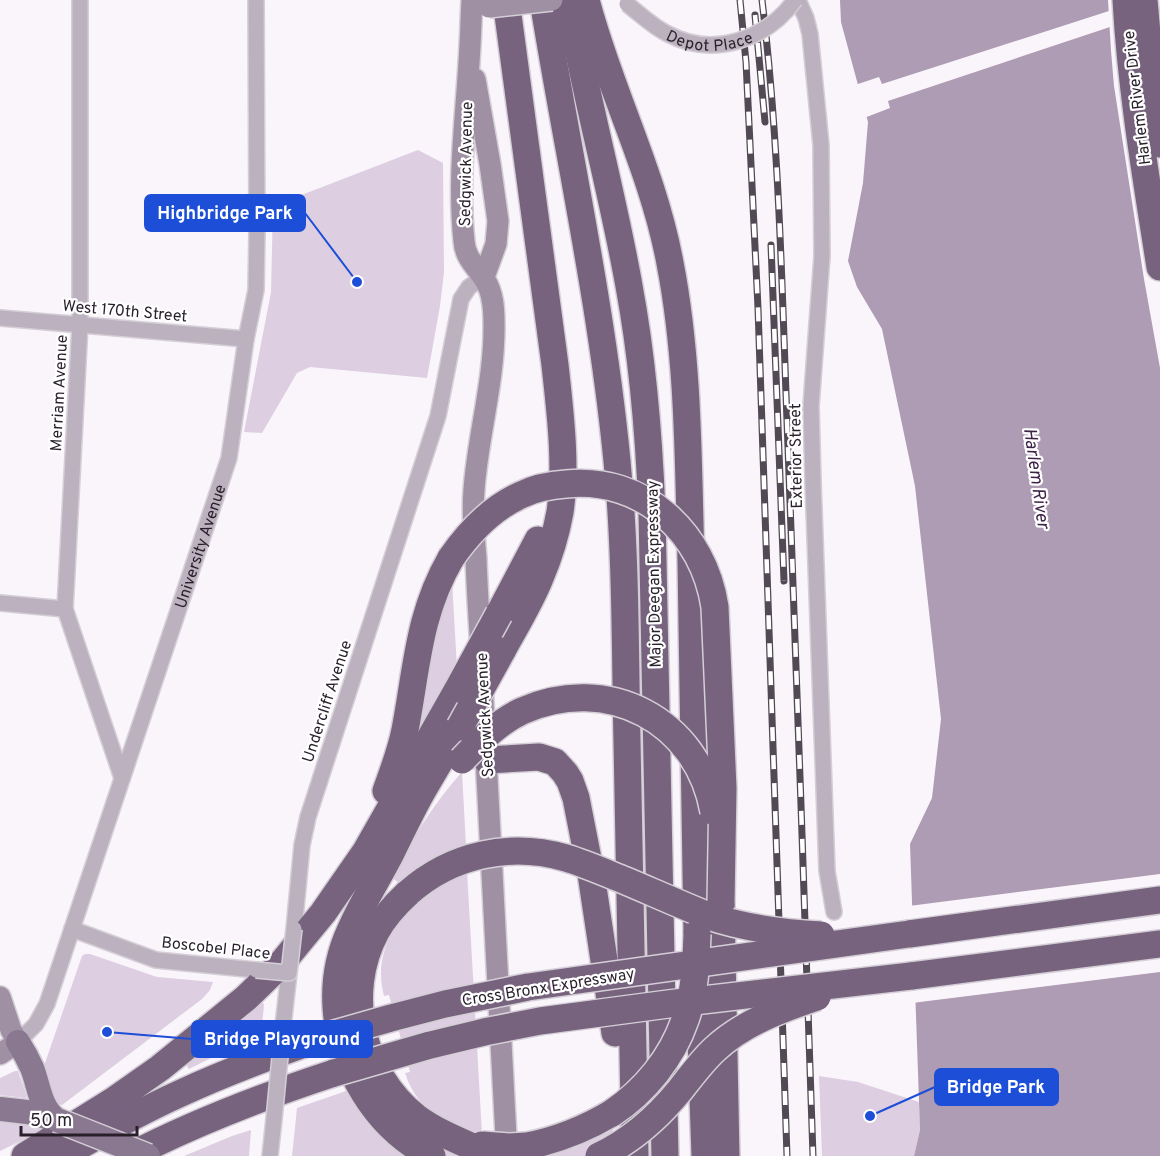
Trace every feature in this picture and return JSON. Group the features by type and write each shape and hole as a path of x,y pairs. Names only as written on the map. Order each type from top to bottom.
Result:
{"highway":[{"name":"Major Deegan Expressway","path":"543,0 596,298 617,465 624,609 634,1156"},
{"name":"Major Deegan Expressway","path":"569,0 629,285 645,396 652,522 665,1156"},
{"path":"586,0 655,200 670,260 680,325 688,419 697,934 705,1156"},
{"name":"Harlem River Drive","path":"1126,0 1133,91 1160,267"},
{"name":"Harlem River Drive","path":"1144,0 1160,144"},
{"path":"423,1151 388,1124 363,1092 349,1066 336,1019 336,986 340,959 355,919 423,790 460,727 542,575 560,512 561,495 560,410 555,365 485,4"},
{"path":"25,1156 176,1057 265,980 295,949 336,895 375,836 529,561 548,515 559,463 561,434"},
{"path":"336,895 360,851 385,794 398,757 405,731 424,620 432,596 451,558 466,537 480,523 512,499 546,486 574,483 604,485 632,494 664,513 686,535 703,563 715,607 722,767 721,903"},
{"path":"389,856 434,793 474,760 487,734 522,711 560,700 590,698 619,703 647,714 663,724 684,743 696,760 711,798 716,825 721,903 726,1156"},
{"path":"474,760 530,757 548,759 555,762 565,773 573,790 591,874 634,1156"},
{"path":"697,934 693,982 685,1020 665,1059 642,1089 612,1113 587,1127 562,1137 544,1143 491,1152 452,1137 415,1116 392,1094 374,1066 366,1045 359,1003 361,982 372,941 382,923 408,893 432,874 462,860 486,853 524,851 578,862 706,915 735,924 783,932 835,936 909,934"},
{"name":"Cross Bronx Expressway","path":"62,1156 179,1094 256,1062 324,1037 445,1004 528,987 1160,900"},
{"name":"Cross Bronx Expressway","path":"130,1156 181,1130 284,1089 334,1072 484,1032 540,1021 647,1007 1160,944"},
{"path":"598,1156 627,1140 649,1123 714,1049 741,1029 774,1013 831,992 911,976"}],"main road":[{"path":"485,4 552,0"},
{"name":"Sedgwick Avenue","path":"485,4 470,45 461,187 465,249 483,277 492,297 494,330 490,381 475,476 473,505 474,760 491,1152"},
{"name":"Sedgwick Avenue","path":"470,45 498,221 496,244 483,277"},
{"path":"0,997 11,1030 9,1048 33,1070 45,1108 57,1120"},
{"path":"0,1109 27,1112 57,1120 148,1156"}],"street":[{"name":"Merriam Avenue","path":"80,0 80,324 65,609 123,778"},
{"name":"University Avenue","path":"9,1048 36,1024 47,1004 229,458 246,339 256,290 256,0"},
{"name":"Depot Place","path":"621,0 668,35 704,45 731,43 754,35 778,20 796,0"},
{"name":"Exterior Street","path":"796,0 806,18 810,33 821,145 822,256 811,417 827,871 834,912"},
{"name":"Undercliff Avenue","path":"270,1156 303,838 308,817 438,416 461,299 469,287 483,277"},
{"name":"West 170th Street","path":"0,318 246,339"},
{"path":"0,603 65,609"},
{"name":"Boscobel Place","path":"72,929 156,960 289,973"}],"shaded area":[{"path":"418,150 443,163 444,272 427,378 310,367 297,373 262,433 244,432 271,292 273,206"},
{"path":"452,580 457,669 417,747 431,642"},
{"path":"462,772 466,846 431,862 399,883 391,877 432,810"},
{"path":"467,871 482,1134 434,1114 417,1097 405,1073 410,1072 389,995 384,996 381,979 382,960 386,947 391,935 407,912 441,884"},
{"path":"85,954 157,977 213,982 210,990 202,999 62,1105 57,1104 44,1066 82,956"},
{"path":"262,1000 264,1005 261,1036 189,1069 185,1063"},
{"path":"18,1071 27,1097 25,1098 0,1095 0,1078"},
{"path":"819,1076 858,1082 919,1102 920,1130 914,1156 822,1156"},
{"path":"346,1091 373,1125 405,1155 422,1136 468,1156 292,1156 297,1108"},
{"path":"0,1120 13,1120 45,1128 0,1151"},
{"path":"613,1128 613,1156 547,1156 577,1147"},
{"path":"251,1130 249,1156 184,1156 232,1136"}],"water":[{"name":"Harlem River","path":"840,0 1108,0 1114,86 1160,368 1160,1156 914,1156 920,1130 910,844 932,798 941,719 915,486 882,329 857,287 848,261 863,183 868,122 841,22"}],"pier":[{"path":"1112,10 1113,26 888,101 890,108 864,118 855,85 879,77 882,84"},
{"path":"1160,874 1160,972 912,1003 909,906"}],"railway":[{"path":"740,0 746,62 758,308 787,1156"},
{"path":"762,0 773,111 780,223 813,1156"},
{"path":"755,15 765,122"},
{"path":"771,245 784,581"}],"place":[{"name":"Highbridge Park","path":"357,282"},
{"name":"Bridge Playground","path":"107,1032"},
{"name":"Bridge Park","path":"870,1116"}]}
